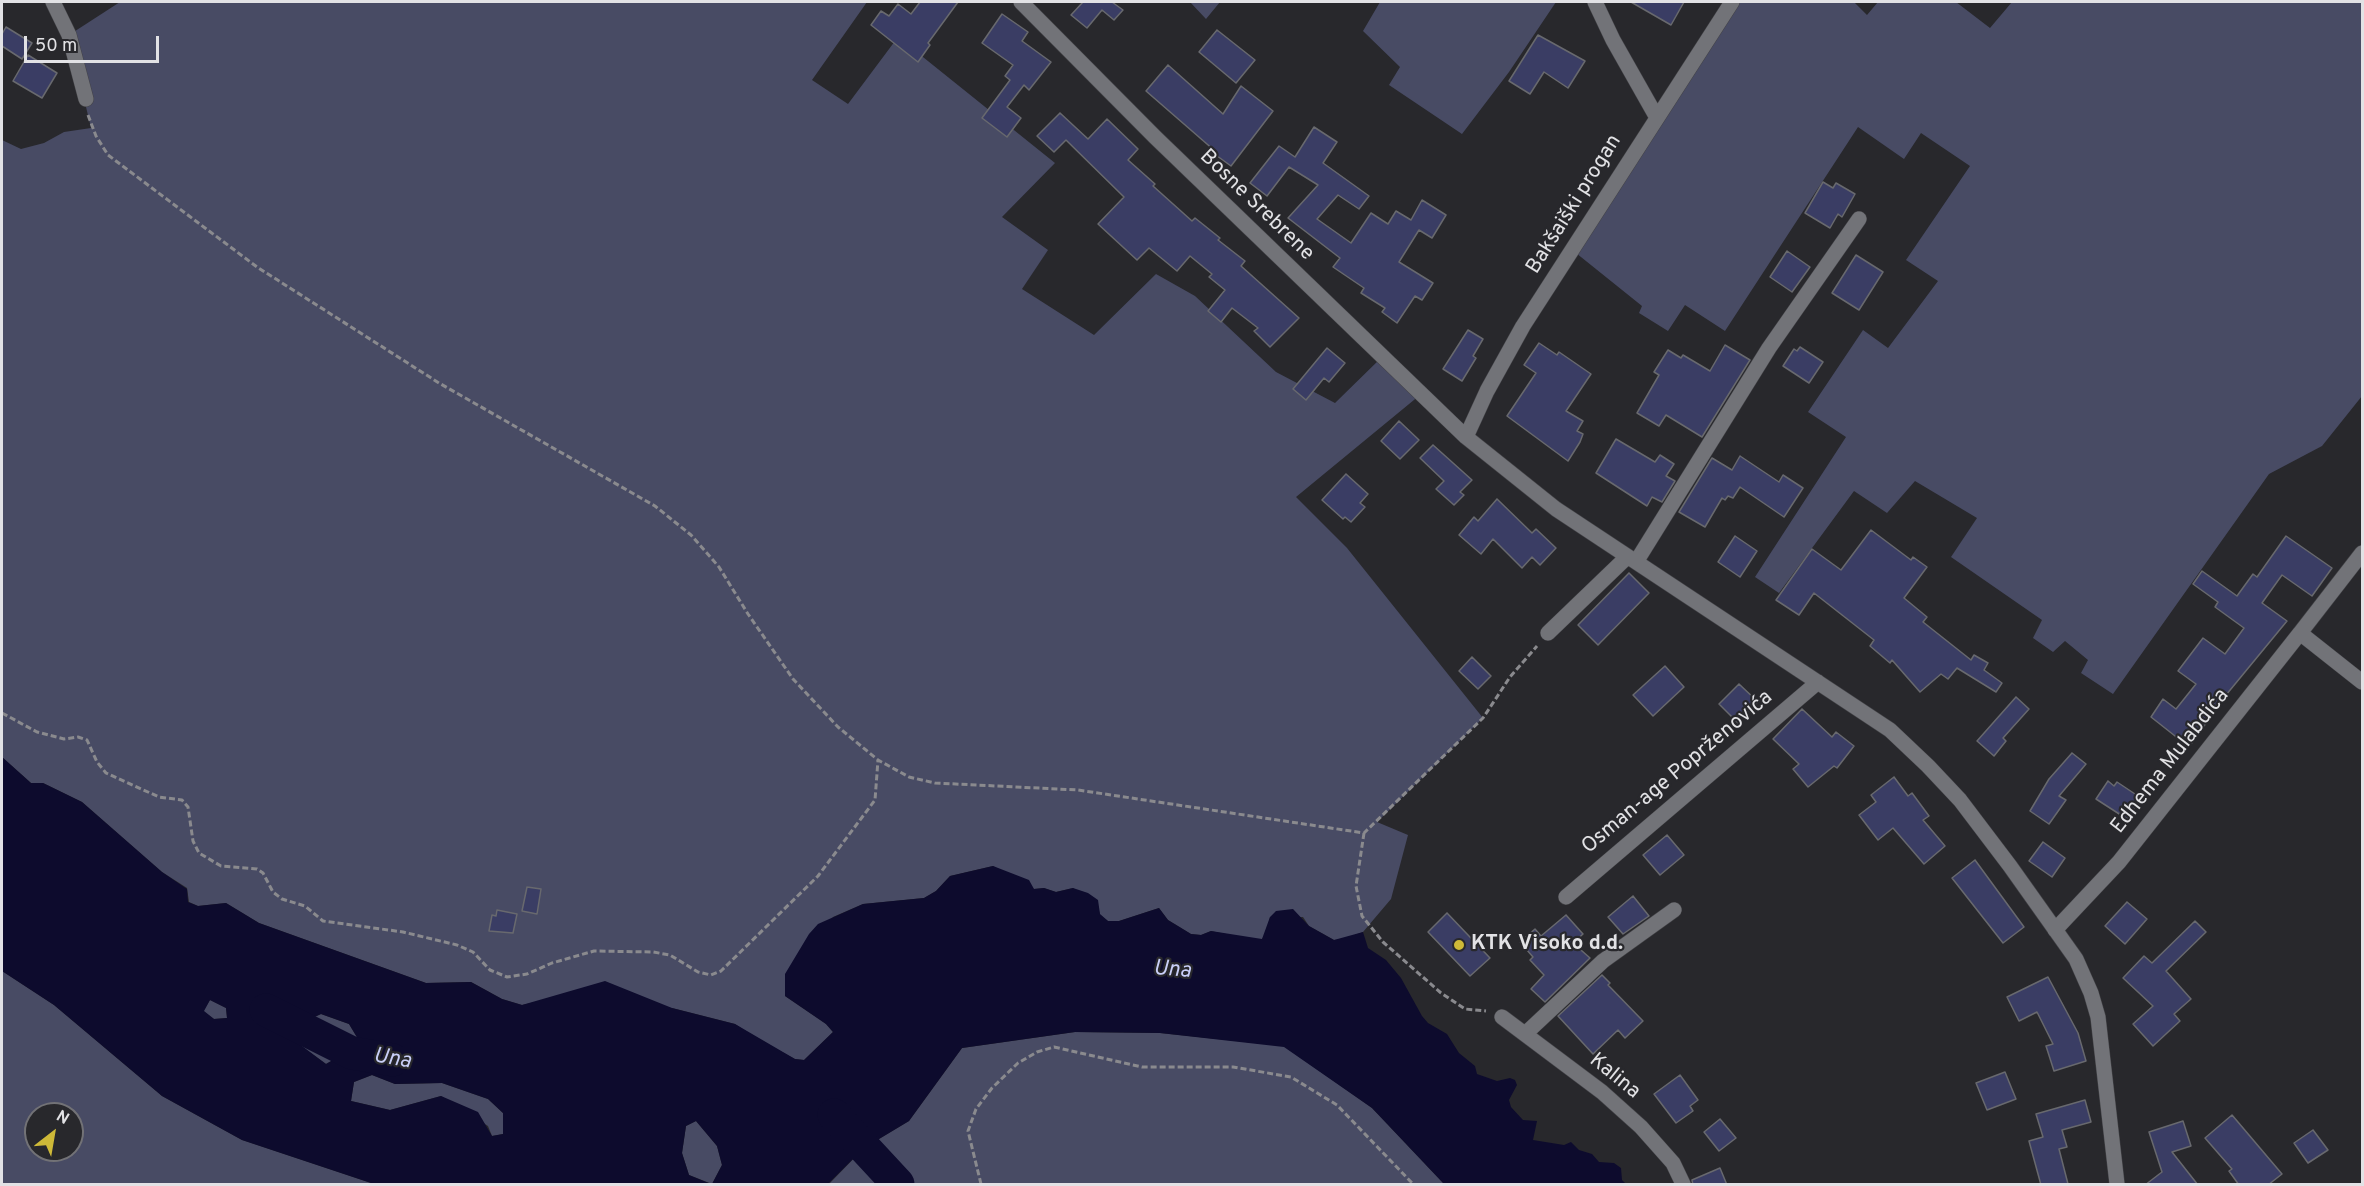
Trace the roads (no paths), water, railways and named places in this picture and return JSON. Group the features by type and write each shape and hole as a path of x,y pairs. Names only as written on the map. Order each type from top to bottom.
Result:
{"street":[{"path":"53,2 69,35 86,99"},
{"name":"Bosne Srebrene","path":"1021,2 1155,137 1466,437 1556,509 1890,730 1960,800 2076,959 2091,993 2098,1017 2116,1185"},
{"path":"1596,2 1613,40 1656,116"},
{"name":"Bakšaiški progan","path":"1466,437 1487,392 1523,326 1656,116 1732,2"},
{"path":"1548,633 1631,560 1769,348 1859,219"},
{"name":"Edhema Mulabdića","path":"2055,930 2119,862 2362,554"},
{"path":"2300,633 2362,682"},
{"name":"Osman-age Poprženovića","path":"1566,897 1818,682"},
{"path":"1526,1034 1603,961 1674,910"},
{"name":"Kalina","path":"1502,1017 1602,1092 1641,1127 1673,1163 1683,1185"}],"water":[{"path":"2,757 31,783 43,783 82,802 162,872 187,889 188,902 198,906 226,903 259,923 426,983 471,982 502,999 522,1005 605,981 672,1008 735,1024 795,1059 804,1060 833,1032 826,1024 785,996 785,974 809,934 818,924 863,904 924,898 936,891 950,876 993,866 1029,880 1034,889 1044,888 1056,892 1073,888 1088,893 1098,900 1100,914 1108,921 1119,921 1159,908 1168,920 1191,934 1201,935 1211,931 1262,939 1270,917 1276,911 1293,909 1309,926 1334,940 1363,932 1368,948 1386,960 1401,978 1422,1016 1428,1023 1447,1034 1459,1053 1475,1066 1477,1074 1497,1081 1510,1078 1515,1080 1517,1085 1509,1100 1511,1107 1523,1120 1537,1121 1533,1140 1564,1145 1571,1142 1579,1150 1592,1154 1599,1162 1614,1163 1621,1168 1622,1180 1626,1184 1444,1184 1372,1108 1284,1047 1160,1033 1075,1032 962,1048 909,1121 864,1148 829,1183 712,1184 722,1165 717,1146 696,1121 686,1126 682,1153 689,1175 711,1184 374,1184 242,1140 162,1096 54,1005 2,971","holes":["210,1000 226,1008 227,1018 214,1019 204,1011","321,1014 349,1024 361,1044 326,1064 302,1046 310,1019","372,1075 395,1084 442,1083 488,1099 503,1113 503,1134 492,1136 478,1112 441,1096 390,1110 351,1101 354,1082"]}],"waterway":[{"name":"Una","path":"266,1010 352,1053 393,1060"},
{"name":"Una","path":"834,1115 898,1184"}],"place":[{"name":"KTK Visoko d.d.","path":"1459,945"}]}
